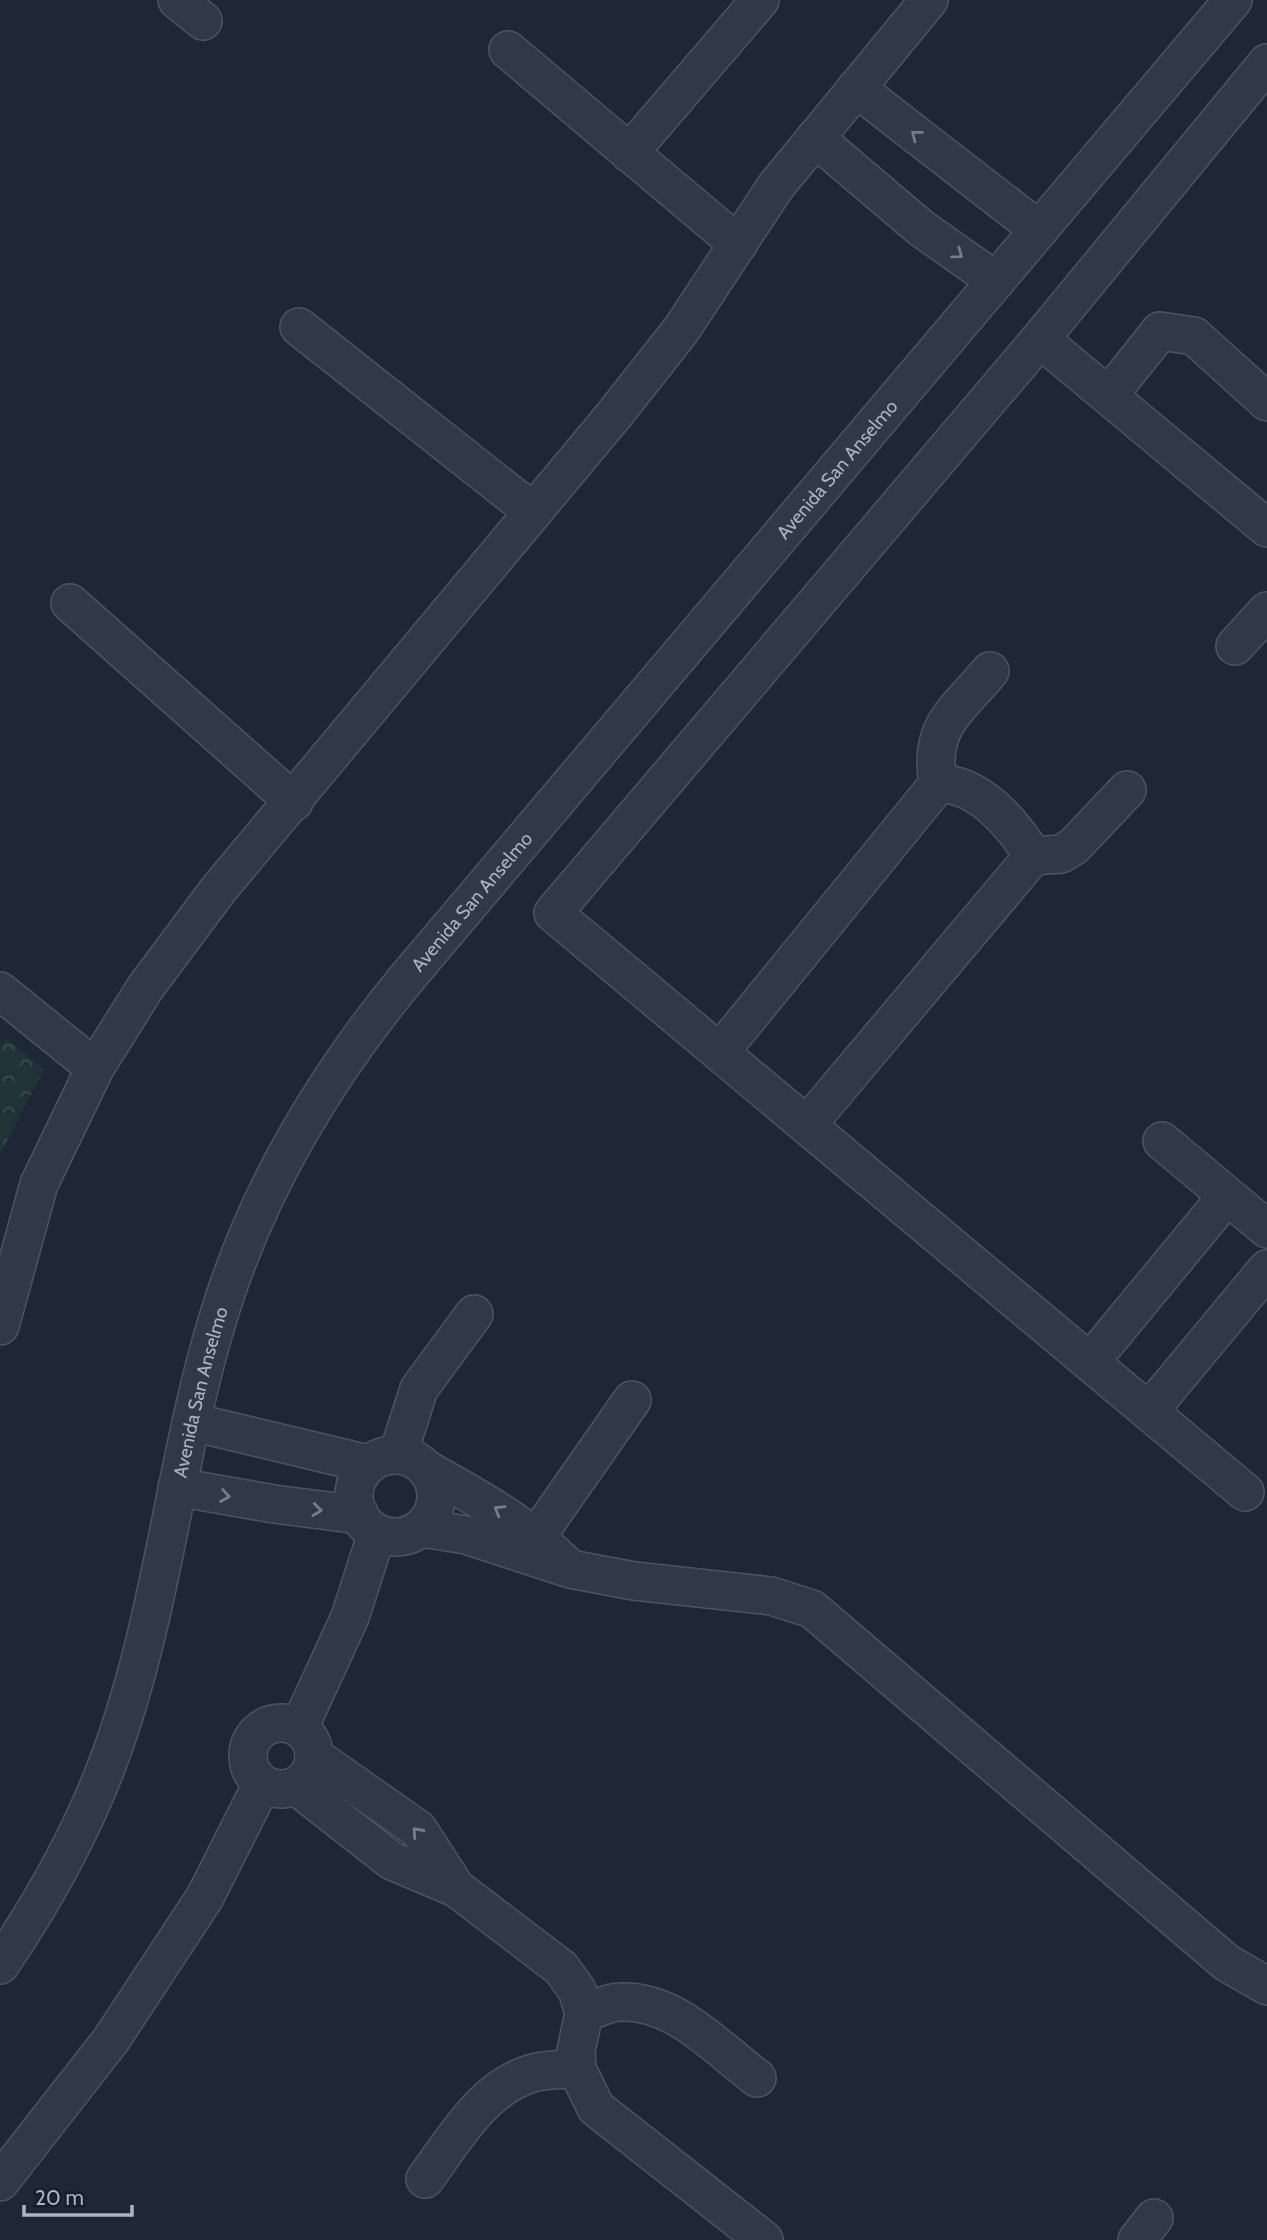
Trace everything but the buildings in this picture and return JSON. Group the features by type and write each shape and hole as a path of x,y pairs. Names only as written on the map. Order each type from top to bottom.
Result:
{"street":[{"path":"629,153 760,0"},
{"path":"0,1326 39,1184 94,1068 145,988 210,901 614,415 681,330 776,186 929,0"},
{"name":"Avenida San Anselmo","path":"0,1965 33,1914 79,1830 123,1720 151,1614 177,1487 218,1315 254,1220 284,1158 340,1065 415,969 1233,0"},
{"path":"508,50 738,244"},
{"path":"1245,1492 553,913 1040,339 1267,63"},
{"path":"856,88 1039,230"},
{"path":"814,138 921,228 996,281"},
{"path":"299,327 532,511"},
{"path":"1109,395 1160,331 1194,336 1267,402"},
{"path":"1040,339 1267,528"},
{"path":"70,603 294,802"},
{"path":"1236,646 1267,611"},
{"path":"938,784 933,758 939,732 990,671"},
{"path":"720,1052 938,784 954,783 968,789 1006,821 1033,856"},
{"path":"807,1125 1033,856 1061,854 1074,846 1127,790"},
{"path":"5,1004 94,1068"},
{"path":"1162,1141 1267,1229"},
{"path":"1090,1362 1227,1196"},
{"path":"1149,1411 1267,1269"},
{"path":"397,1462 419,1389 474,1314"},
{"path":"537,1536 632,1400"},
{"path":"192,1422 397,1462 537,1536 570,1569"},
{"path":"0,2182 111,2040 293,1764 350,1617 368,1524 354,1493 358,1477 397,1462"},
{"path":"177,1487 368,1524 392,1537 408,1536 422,1528 432,1515 437,1499 434,1483 397,1462"},
{"path":"422,1528 467,1535 570,1569 634,1581 771,1596 812,1609 1227,1963 1267,1986"},
{"path":"293,1764 392,1861 456,1888 561,1968 577,1990 584,2012 576,2051 577,2069 596,2108 764,2240"},
{"path":"584,2012 619,2001 646,2003 667,2010 757,2078"},
{"path":"425,2179 477,2111 504,2085 534,2072 577,2069"}],"green space":[{"path":"6,1039 44,1069 0,1154 0,1046"}]}
